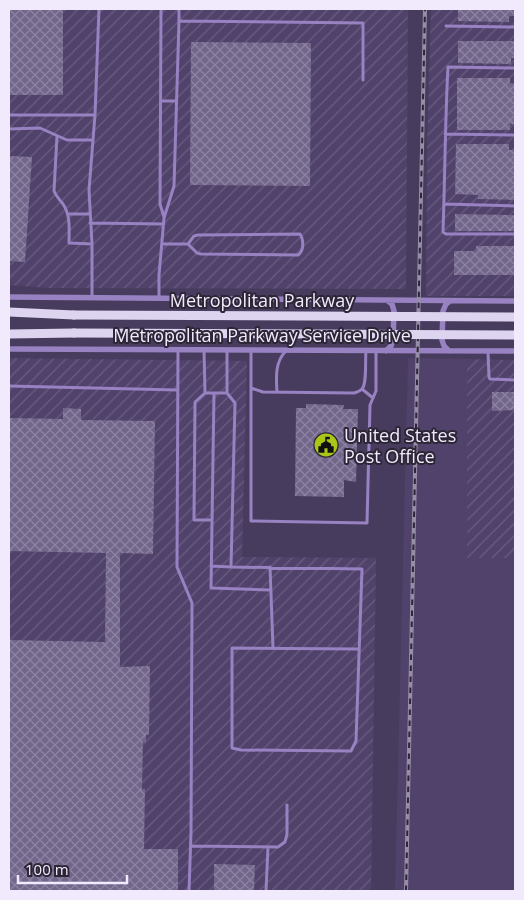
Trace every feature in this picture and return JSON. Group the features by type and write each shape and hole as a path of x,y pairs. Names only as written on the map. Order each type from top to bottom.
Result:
{"main road":[{"name":"Metropolitan Parkway","path":"9,312 74,315 515,318"},
{"name":"Metropolitan Parkway","path":"9,334 515,335"}],"street":[{"name":"Metropolitan Parkway Service Drive","path":"9,297 515,301"},
{"path":"386,351 391,346 393,340 394,311 392,304 388,300"},
{"path":"450,301 446,304 443,311 442,340 444,346 450,351"},
{"name":"Metropolitan Parkway Service Drive","path":"9,349 515,351"}],"lane":[{"path":"92,298 89,190 95,115 99,9"},
{"path":"159,299 159,275 164,224 160,204 161,9"},
{"path":"164,218 174,186 179,9"},
{"path":"179,21 363,23 363,80"},
{"path":"446,26 515,27"},
{"path":"515,68 448,67 443,232 446,234 515,234"},
{"path":"161,101 176,102"},
{"path":"9,115 95,115"},
{"path":"9,129 40,128 67,140 93,140"},
{"path":"445,134 515,134"},
{"path":"58,136 54,191 69,214 69,244 92,244"},
{"path":"444,204 515,206"},
{"path":"69,214 90,214"},
{"path":"90,223 164,224"},
{"path":"162,244 188,244 196,253 201,254 298,255 302,250 302,237 300,234 198,235 194,236 188,244"},
{"path":"178,349 177,567 192,604 191,846 189,891"},
{"path":"204,349 205,393"},
{"path":"228,350 227,393 235,403 231,567"},
{"path":"251,350 251,521 367,523 370,405 376,391 376,351"},
{"path":"276,392 276,376 279,361 286,350"},
{"path":"251,388 263,392 359,392 365,384 366,351"},
{"path":"488,351 490,379 515,380"},
{"path":"9,386 177,390"},
{"path":"362,389 373,398"},
{"path":"212,520 194,520 195,402 205,393 227,393"},
{"path":"214,393 211,588 270,590"},
{"path":"211,566 362,569 356,741 351,751 241,750 232,748 232,648 358,649"},
{"path":"270,567 273,648"},
{"path":"191,846 278,847 284,842 288,834 288,805"},
{"path":"266,891 268,847"}],"shaded area":[{"path":"9,9 408,9 406,289 49,288 9,285"},
{"path":"431,9 515,9 515,296 426,296 427,147"},
{"path":"9,358 247,361 242,557 376,558 371,891 9,891"},
{"path":"408,358 467,359 467,558 515,557 515,891 395,891"},
{"path":"467,359 515,360 515,558 467,558"}],"building":[{"path":"9,9 63,9 63,95 9,95"},
{"path":"458,9 515,9 515,16 509,16 509,22 458,21"},
{"path":"458,41 515,41 515,58 511,58 511,64 458,63"},
{"path":"191,42 311,43 310,186 190,185"},
{"path":"457,78 510,78 510,83 515,84 515,124 510,124 510,130 457,130"},
{"path":"456,144 509,144 509,150 515,150 515,200 478,199 478,195 455,194"},
{"path":"9,156 32,157 25,262 9,261"},
{"path":"455,214 515,215 515,231 455,231"},
{"path":"476,246 515,246 515,275 454,275 454,251 476,251"},
{"path":"492,392 515,392 515,410 492,411"},
{"name":"United States Post Office","path":"306,404 344,405 343,409 358,409 356,482 344,480 344,497 295,496 296,408 306,408"},
{"path":"63,408 81,409 81,420 155,421 153,554 120,553 120,667 150,666 149,735 146,735 146,743 143,742 142,789 145,789 144,849 178,849 178,891 9,891 9,640 105,642 106,553 9,551 9,418 63,419"},
{"path":"214,864 255,865 254,891 214,891"}],"railway":[{"path":"406,891 425,9"}],"place":[{"name":"United States Post Office","path":"326,445"}]}
